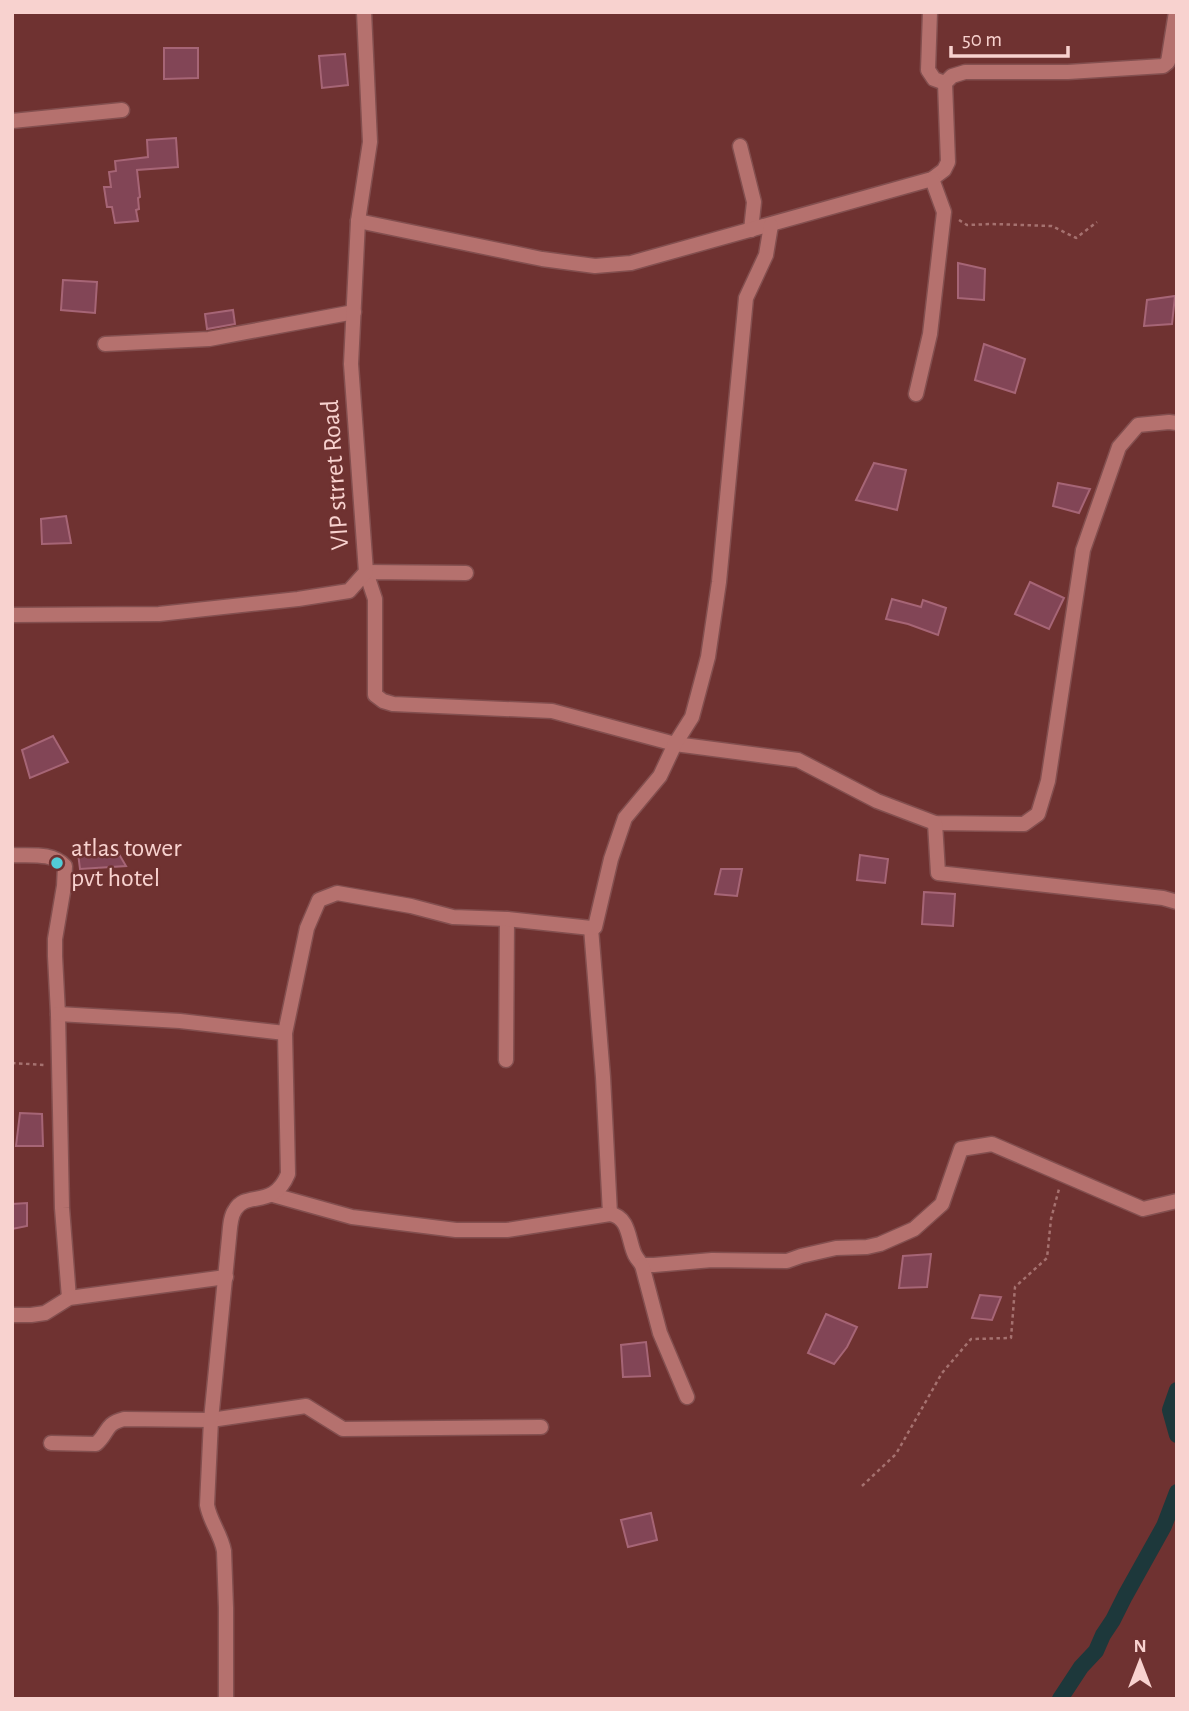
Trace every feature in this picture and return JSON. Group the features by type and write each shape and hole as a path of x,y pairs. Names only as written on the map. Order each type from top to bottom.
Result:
{"street":[{"name":"VIP strret Road","path":"12,615 159,614 298,599 349,590 366,572 351,364 358,221 370,142 364,12"},
{"path":"930,12 928,70 934,79 945,83"},
{"path":"358,221 542,259 595,266 631,263 932,179 944,170 948,162 945,83 952,76 965,72 1068,72 1163,66 1168,62 1176,12"},
{"path":"12,121 121,110"},
{"path":"740,146 754,202 751,230"},
{"path":"916,394 930,334 944,212 932,179"},
{"path":"226,1699 224,1551 207,1505 211,1420 229,1238 235,1209 244,1201 273,1195 283,1187 288,1174 285,1033 307,928 319,900 337,893 411,906 453,917 595,927 611,859 625,818 660,776 692,716 708,657 719,582 746,298 766,255 772,225"},
{"path":"105,344 209,338 354,312"},
{"path":"466,573 366,572 375,599 375,695 383,701 411,706 552,710 675,744 798,760 877,801 935,823 1024,824 1038,814 1048,781 1083,550 1119,447 1138,425 1177,423"},
{"path":"935,823 938,873 1163,898 1177,902"},
{"path":"12,855 49,856 59,859 65,866 55,939 62,1208 69,1298"},
{"path":"506,1060 507,919"},
{"path":"591,928 610,1214"},
{"path":"58,1014 180,1021 285,1033"},
{"path":"642,1265 712,1260 787,1261 836,1248 880,1244 914,1229 942,1204 961,1149 992,1144 1143,1209 1177,1201"},
{"path":"273,1195 352,1217 456,1230 507,1230 618,1215 624,1222 635,1255 642,1265 660,1333 687,1397"},
{"path":"12,1315 45,1313 69,1298 226,1277"},
{"path":"51,1443 96,1444 109,1426 124,1419 211,1420 306,1406 343,1429 541,1427"}],"path":[{"path":"944,212 967,225 1052,226 1076,238 1097,222"},
{"path":"12,1063 59,1065"},
{"path":"862,1486 895,1454 942,1373 971,1339 1011,1338 1015,1287 1048,1258 1051,1219 1062,1180"}],"building":[{"path":"164,48 198,48 198,78 164,79"},
{"path":"345,54 348,85 322,88 319,56"},
{"path":"176,138 178,167 137,170 140,197 139,209 136,210 138,221 115,223 112,207 107,207 104,187 111,187 109,172 116,171 115,161 148,157 147,140"},
{"path":"958,263 985,269 984,300 958,298"},
{"path":"63,280 97,282 95,313 61,310"},
{"path":"1175,296 1172,324 1144,326 1147,300"},
{"path":"233,310 235,324 207,329 205,314"},
{"path":"984,344 1025,359 1015,393 975,380"},
{"path":"874,463 906,470 897,510 856,500"},
{"path":"1058,483 1090,489 1079,513 1053,506"},
{"path":"66,516 71,543 42,544 41,519"},
{"path":"1030,582 1064,598 1049,629 1015,614"},
{"path":"892,599 921,607 923,600 946,608 938,635 886,619"},
{"path":"53,736 68,762 30,778 22,750"},
{"path":"116,849 126,866 80,869 78,853"},
{"path":"860,855 888,859 885,883 857,880"},
{"path":"721,869 742,869 737,896 715,894"},
{"path":"924,892 955,894 953,926 922,924"},
{"path":"20,1113 42,1114 43,1146 16,1146"},
{"path":"27,1203 27,1226 12,1229 12,1204"},
{"path":"931,1254 927,1287 899,1288 903,1256"},
{"path":"980,1295 1001,1297 992,1320 972,1318"},
{"path":"826,1314 857,1327 834,1364 808,1353"},
{"path":"646,1342 650,1376 623,1377 621,1345"},
{"path":"651,1513 657,1540 628,1547 621,1520"}],"waterway":[{"path":"1177,1390 1170,1410 1177,1435"},
{"path":"1060,1699 1081,1667 1096,1651 1164,1526 1177,1492"}],"place":[{"name":"atlas tower pvt hotel","path":"57,863"}]}
